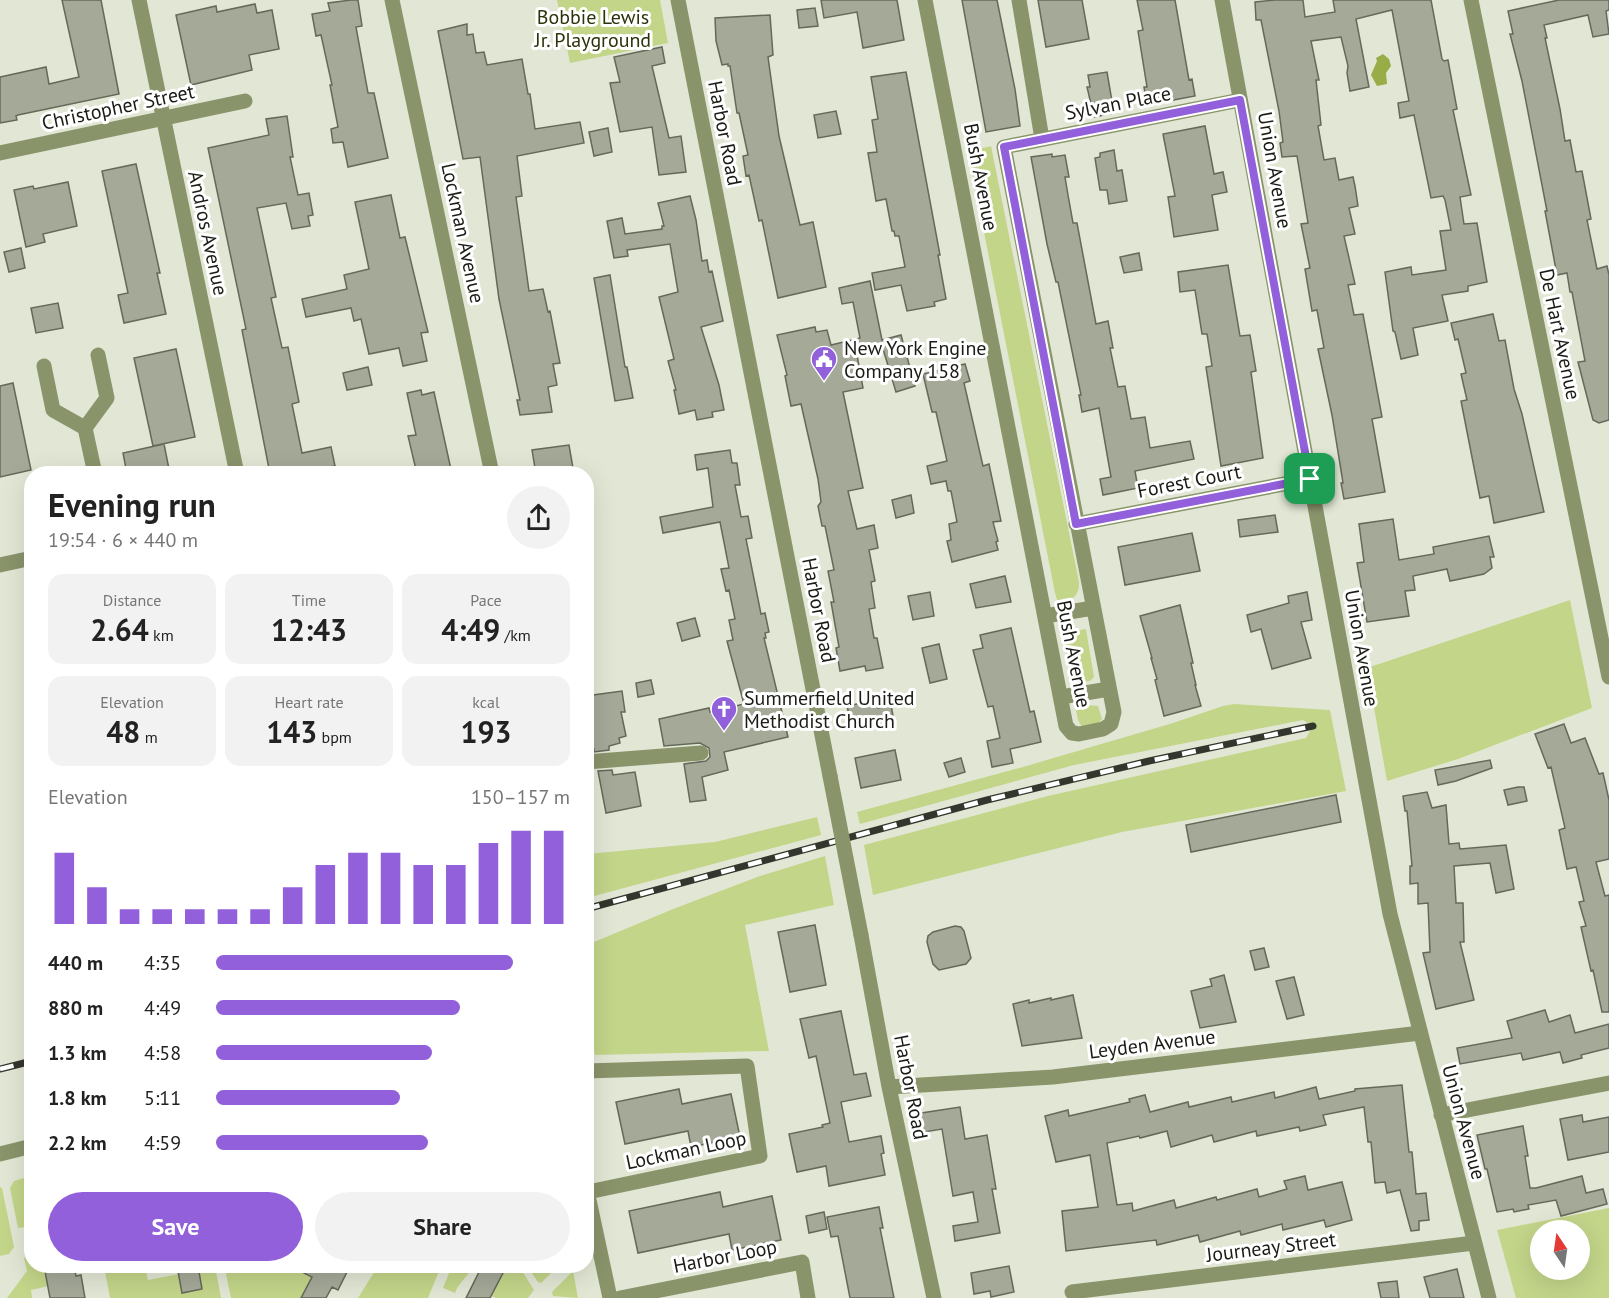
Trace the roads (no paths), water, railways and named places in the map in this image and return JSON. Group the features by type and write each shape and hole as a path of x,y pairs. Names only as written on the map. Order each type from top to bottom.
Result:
{"street":[{"name":"Andros Avenue","path":"139,0 235,466"},
{"name":"Lockman Avenue","path":"392,0 490,466"},
{"name":"Harbor Road","path":"678,0 889,1087 934,1298"},
{"name":"Bush Avenue","path":"925,0 1066,726 1072,733 1079,734 1103,729 1110,723 1114,712 1004,147"},
{"path":"1019,0 1042,140"},
{"name":"Union Avenue","path":"1222,0 1390,914 1489,1298"},
{"name":"De Hart Avenue","path":"1471,0 1609,677"},
{"name":"Christopher Street","path":"0,153 245,100"},
{"name":"Sylvan Place","path":"1004,147 1240,100"},
{"path":"85,428 107,398 99,355"},
{"path":"44,366 53,410 85,428 93,466"},
{"name":"Forest Court","path":"1076,524 1310,479"},
{"path":"0,564 24,560"},
{"path":"1045,616 1093,608"},
{"path":"1060,697 1109,689"},
{"path":"594,761 701,753"},
{"name":"Leyden Avenue","path":"889,1087 1053,1077 1420,1033"},
{"name":"Lockman Loop","path":"594,1071 747,1066 760,1156 594,1188"},
{"path":"1441,1115 1609,1083"},
{"path":"0,1154 24,1148"},
{"path":"594,1222 610,1298"},
{"name":"Journeay Street","path":"1072,1292 1474,1243"},
{"name":"Harbor Loop","path":"620,1298 802,1262 808,1298"}],"railway":[{"path":"594,907 987,800 1149,761 1313,726"},
{"path":"0,1069 24,1063"}],"place":[{"name":"New York Engine Company 158","path":"824,382"},
{"name":"Summerfield United Methodist Church","path":"724,732"}],"park label":[{"name":"Bobbie Lewis Jr. Playground","path":"593,28"}]}
